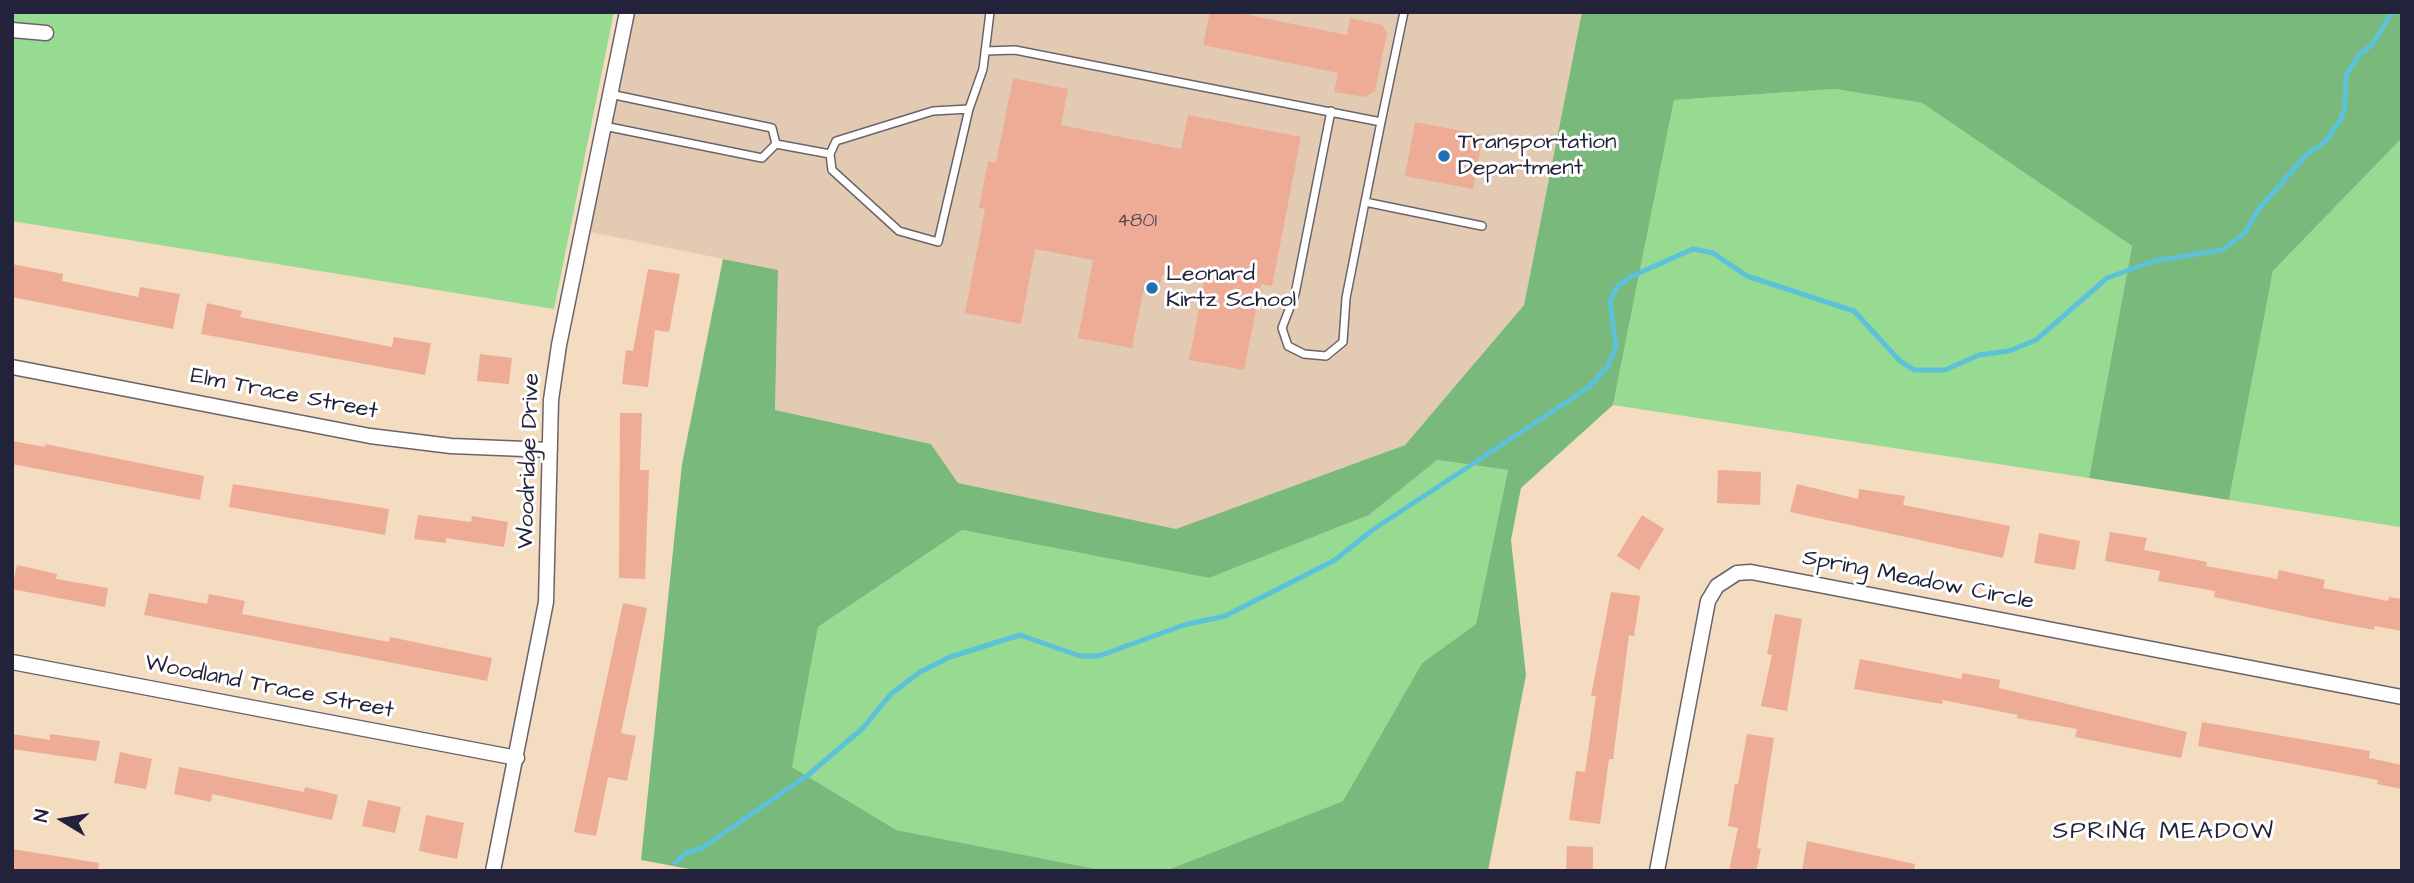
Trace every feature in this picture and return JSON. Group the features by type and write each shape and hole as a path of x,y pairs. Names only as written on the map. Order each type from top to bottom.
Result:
{"street":[{"name":"Woodridge Drive","path":"493,871 546,602 551,400 559,345 627,12"},
{"path":"12,30 46,33"},
{"name":"Elm Trace Street","path":"12,367 370,436 451,446 550,450"},
{"name":"Spring Meadow Circle","path":"1657,871 1708,601 1717,586 1737,573 1751,572 2402,696"},
{"name":"Woodland Trace Street","path":"12,662 517,758"}],"lane":[{"path":"969,108 933,111 836,141 830,154 832,170 899,231 938,242 969,108 984,69 990,12"},
{"path":"1331,111 1295,294 1282,328 1288,346 1304,354 1326,356 1343,342 1346,298 1404,12"},
{"path":"985,51 1015,50 1381,121"},
{"path":"610,94 772,128 776,144"},
{"path":"604,126 762,158 776,144"},
{"path":"776,144 830,154"},
{"path":"1365,202 1482,226"}],"shaded area":[{"name":"Leonard Kirtz School","path":"627,12 1582,12 1524,305 1405,445 1176,529 958,483 931,444 775,410 778,270 590,232 604,126"}],"green space":[{"path":"12,12 614,12 554,309 12,221"},
{"path":"1582,12 2402,12 2402,138 2273,271 2229,500 2089,478 2132,246 1922,103 1835,89 1674,100 1613,405 1521,488 1511,540 1526,675 1488,871 1165,871 1343,801 1422,663 1476,624 1508,470 1437,460 1369,515 1209,578 962,530 818,627 792,767 896,830 1106,871 700,871 641,860 682,464 723,259 778,270 775,410 931,444 958,483 1176,529 1405,445 1524,305"},
{"path":"1835,89 1922,103 2132,246 2089,478 1613,405 1674,100"},
{"path":"2402,138 2400,527 2229,500 2273,271"},
{"path":"1436,460 1508,470 1476,624 1422,663 1343,801 1165,871 1106,871 895,830 792,767 818,627 962,530 1209,578 1369,515"}],"building":[{"path":"1210,12 1234,12 1347,35 1350,18 1382,25 1387,33 1375,91 1365,97 1334,92 1338,73 1203,45"},
{"name":"Leonard Kirtz School","path":"1013,78 1068,89 1061,125 1181,149 1188,115 1301,137 1272,286 1261,284 1244,370 1189,360 1204,283 1162,275 1158,295 1143,292 1132,348 1078,338 1093,260 1035,249 1021,324 965,313 985,209 979,208 988,161 996,163"},
{"name":"Transportation Department","path":"1415,122 1483,135 1473,189 1405,176"},
{"path":"12,264 63,274 62,281 138,297 140,287 180,294 173,329 12,297"},
{"path":"648,269 680,274 669,332 655,330 648,387 622,384 626,350 633,351"},
{"path":"207,303 242,311 240,317 392,347 394,337 431,343 425,375 201,334"},
{"path":"480,354 512,358 509,384 477,381"},
{"path":"620,413 642,413 640,470 649,470 645,579 619,578"},
{"path":"12,441 45,447 45,444 204,476 200,500 12,464"},
{"path":"1718,470 1761,472 1760,505 1717,503"},
{"path":"233,484 389,509 385,535 229,507"},
{"path":"1797,484 1858,499 1859,489 1905,496 1903,505 2010,526 2003,558 1790,512"},
{"path":"418,515 471,522 472,516 508,522 504,547 446,538 446,543 414,539"},
{"path":"1642,515 1664,529 1639,570 1617,556"},
{"path":"2110,532 2147,538 2144,550 2207,562 2206,566 2277,579 2279,570 2325,580 2323,588 2388,601 2389,597 2402,599 2402,631 2375,626 2374,630 2331,622 2214,597 2215,591 2158,581 2160,571 2105,561"},
{"path":"2039,533 2080,541 2075,570 2034,563"},
{"path":"17,565 57,574 56,579 108,588 105,607 12,589"},
{"path":"1611,592 1640,596 1634,636 1629,635 1613,759 1609,759 1600,824 1569,820 1576,771 1585,772 1596,696 1591,696"},
{"path":"149,593 207,604 209,594 245,601 242,614 389,642 390,637 492,658 487,681 144,615"},
{"path":"623,603 647,608 621,733 636,736 627,781 608,777 596,836 574,832"},
{"path":"1775,614 1802,619 1787,711 1761,706 1772,655 1767,654"},
{"path":"1860,659 1961,679 1963,673 2000,680 1999,688 2187,732 2181,758 2075,737 2077,729 2017,718 2018,715 1943,700 1942,704 1854,689"},
{"path":"2202,722 2370,751 2369,758 2402,765 2402,789 2377,784 2378,780 2198,746"},
{"path":"12,734 50,740 50,734 100,741 96,761 12,749"},
{"path":"1747,734 1774,738 1757,848 1761,849 1756,871 1729,871 1738,828 1728,826"},
{"path":"120,752 152,759 146,789 114,783"},
{"path":"179,767 304,792 305,787 338,795 332,820 212,794 211,802 174,794"},
{"path":"368,800 401,807 395,833 362,826"},
{"path":"426,815 464,823 457,859 419,851"},
{"path":"1807,841 1915,864 1914,871 1802,871"},
{"path":"1567,846 1593,847 1593,871 1566,871"},
{"path":"12,849 99,863 98,871 12,871"}],"waterway":[{"path":"675,863 686,853 702,848 808,775 863,728 891,694 920,672 950,657 1020,635 1080,656 1099,656 1184,625 1225,616 1335,560 1371,531 1589,387 1608,366 1616,346 1610,302 1616,288 1630,277 1693,249 1713,253 1747,276 1854,311 1900,361 1914,370 1945,370 1979,355 2009,351 2036,340 2107,278 2154,261 2222,250 2245,233 2258,210 2307,154 2325,142 2340,121 2345,108 2346,75 2360,54 2373,44 2392,12"}],"place":[{"name":"Transportation Department","path":"1444,156"},
{"name":"Leonard Kirtz School","path":"1152,288"}],"district":[{"name":"SPRING MEADOW","path":"2164,833"}]}
